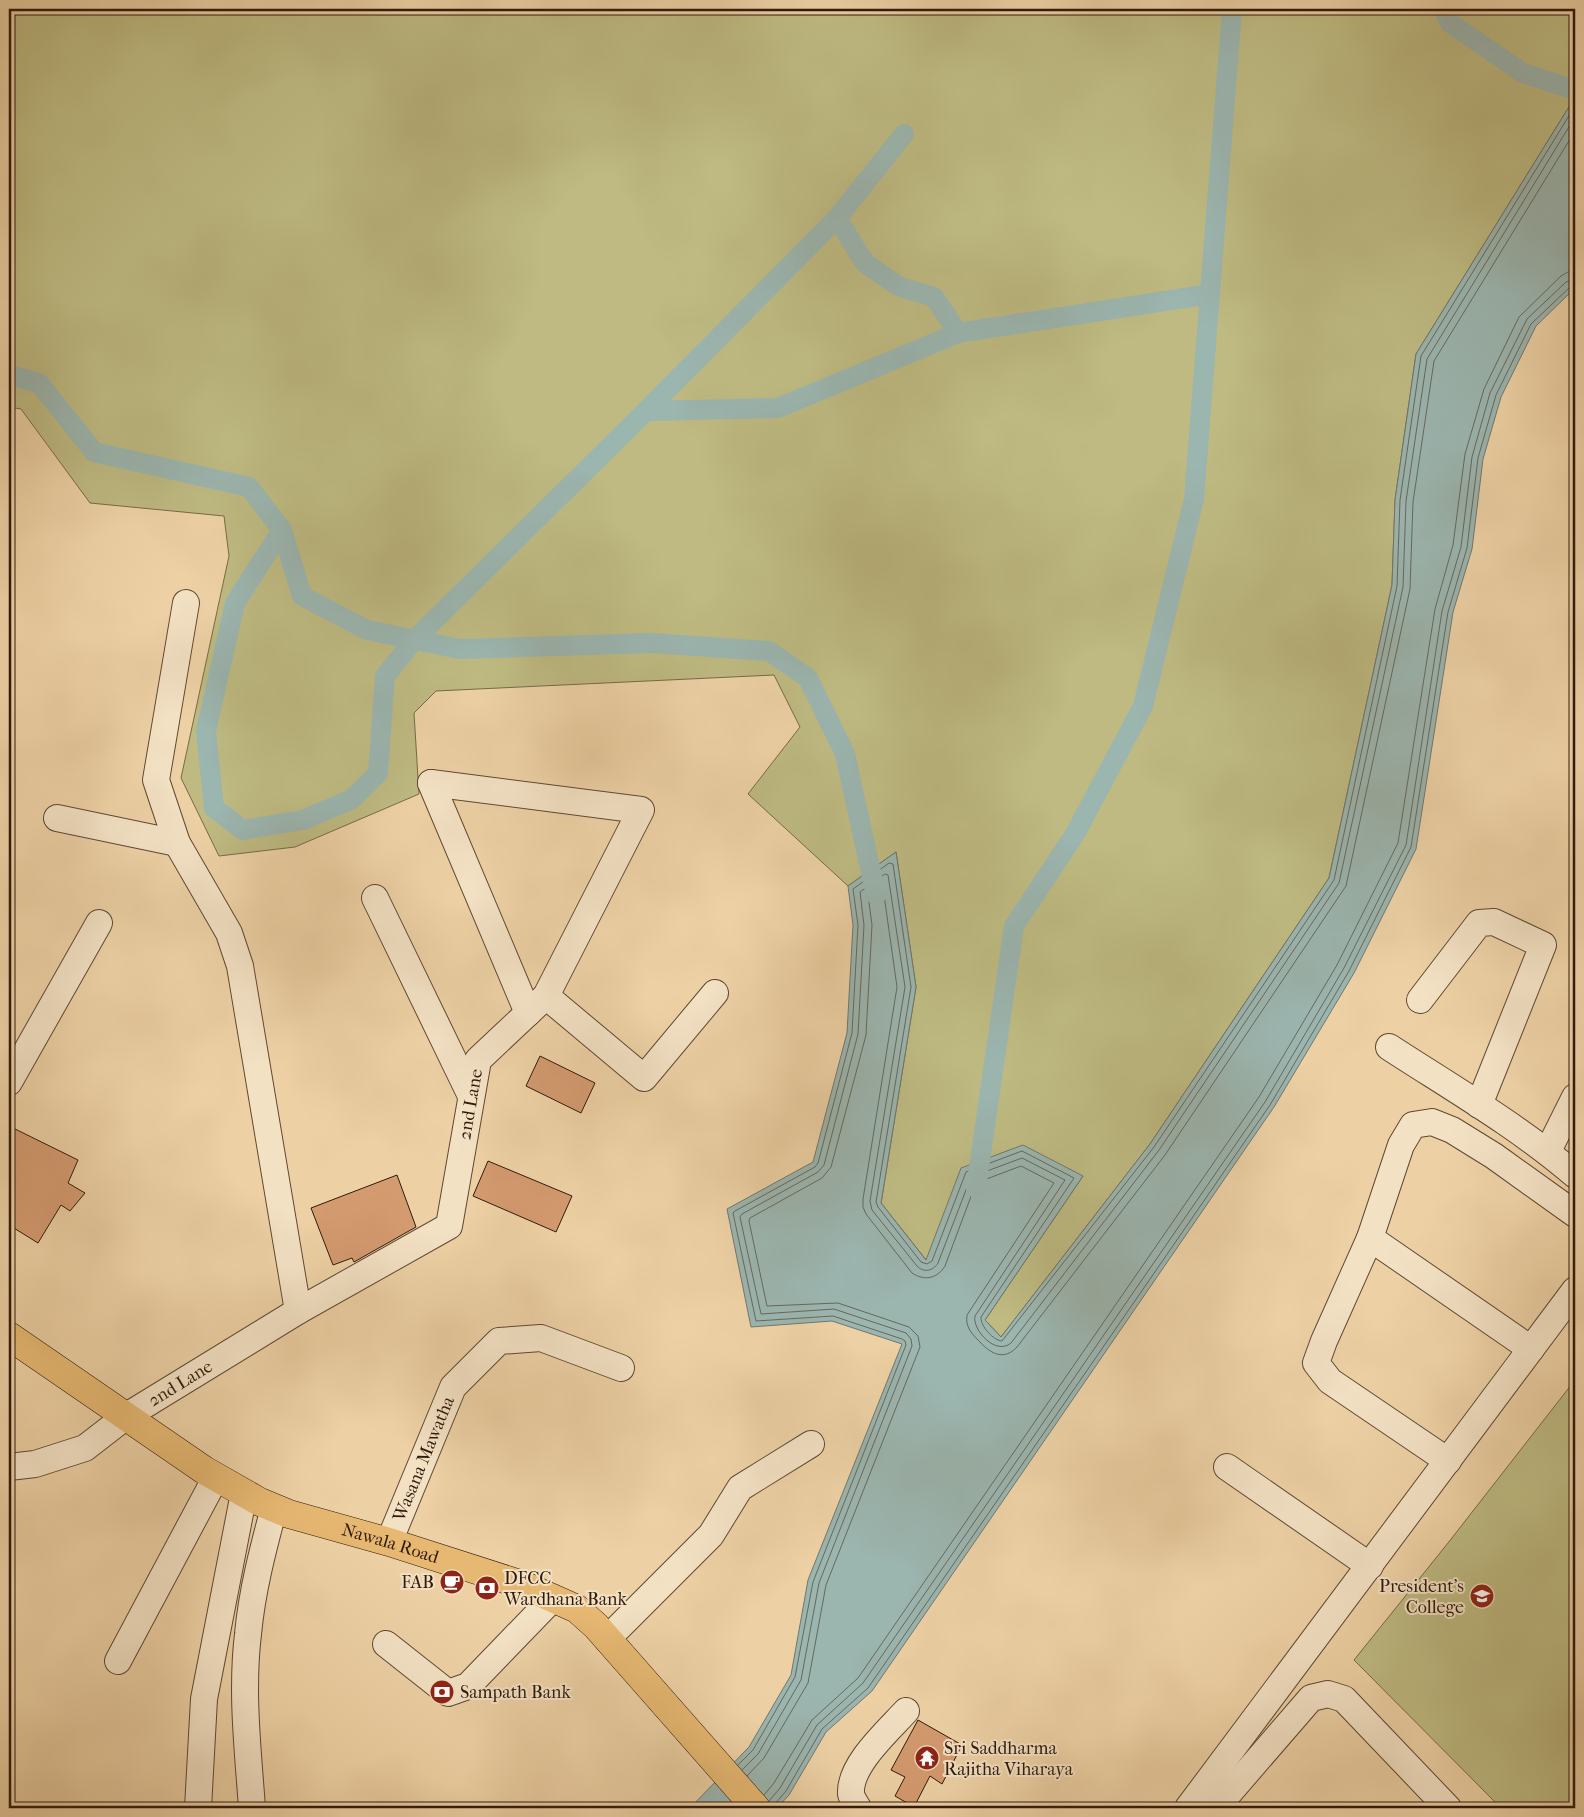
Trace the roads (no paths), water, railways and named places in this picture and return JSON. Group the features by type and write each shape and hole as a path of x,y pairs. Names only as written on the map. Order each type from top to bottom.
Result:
{"main road":[{"name":"Nawala Road","path":"9,1336 126,1417 244,1494 289,1514 389,1542 523,1585 577,1609 607,1638 756,1808"}],"street":[{"path":"186,603 156,780 177,843 229,933 240,966 298,1311"},
{"name":"2nd Lane","path":"9,1467 35,1464 85,1448 126,1417 298,1311 449,1226 478,1060 537,1005 640,810 431,783 537,1005"},
{"path":"58,818 177,843"},
{"path":"375,898 471,1096"},
{"path":"1420,1000 1479,922 1494,922 1543,945 1479,1105"},
{"path":"9,1082 99,923"},
{"path":"537,1005 644,1078 715,993"},
{"path":"1389,1047 1548,1151 1575,1175"},
{"path":"1548,1151 1575,1097"},
{"path":"1448,1461 1330,1381 1316,1363 1370,1238 1400,1145 1413,1125 1432,1122 1452,1130 1494,1156 1575,1214"},
{"path":"1370,1238 1532,1349"},
{"path":"1188,1808 1575,1290"},
{"name":"Wasana Mawatha","path":"389,1542 453,1387 499,1341 541,1338 621,1368"},
{"path":"607,1638 712,1535 740,1488 811,1444"},
{"path":"1226,1467 1370,1566"},
{"path":"118,1661 216,1477"},
{"path":"198,1808 204,1698 244,1494"},
{"path":"252,1808 245,1699 248,1634 260,1562 274,1508"},
{"path":"386,1644 448,1693 468,1686 553,1598"},
{"path":"1225,1805 1311,1698 1328,1694 1344,1699 1448,1808"},
{"path":"858,1808 851,1795 854,1776 871,1749 906,1711"}],"water":[{"path":"1575,98 1575,288 1536,326 1501,397 1483,459 1472,549 1453,612 1416,849 1354,973 1274,1107 872,1691 826,1732 789,1795 777,1808 690,1808 749,1747 791,1675 808,1580 902,1344 832,1321 751,1327 727,1209 813,1162 847,1033 853,925 848,886 896,852 916,987 881,1203 926,1260 961,1168 1023,1145 1083,1176 985,1320 1001,1337 1150,1144 1329,878 1392,585 1395,500 1416,354"}],"waterway":[{"path":"976,1188 1014,926 1075,834 1143,706 1194,499 1232,9"},
{"path":"1443,9 1450,23 1523,73 1575,90"},
{"path":"646,411 837,218 904,134"},
{"path":"837,218 865,263 898,286 934,297 958,333"},
{"path":"282,530 235,603 206,731 214,808 243,830 303,820 352,799 378,773 385,676 414,640 646,411 778,408 958,333 1210,294"},
{"path":"9,375 39,383 94,452 249,487 282,530 302,596 367,630 460,649 652,643 769,651 808,678 845,754 876,895"}],"place":[{"name":"FAB","path":"452,1582"},
{"name":"DFCC Wardhana Bank","path":"487,1588"},
{"name":"President's College","path":"1482,1596"},
{"name":"Sampath Bank","path":"442,1692"},
{"name":"Sri Saddharma Rajitha Viharaya","path":"927,1758"}]}
